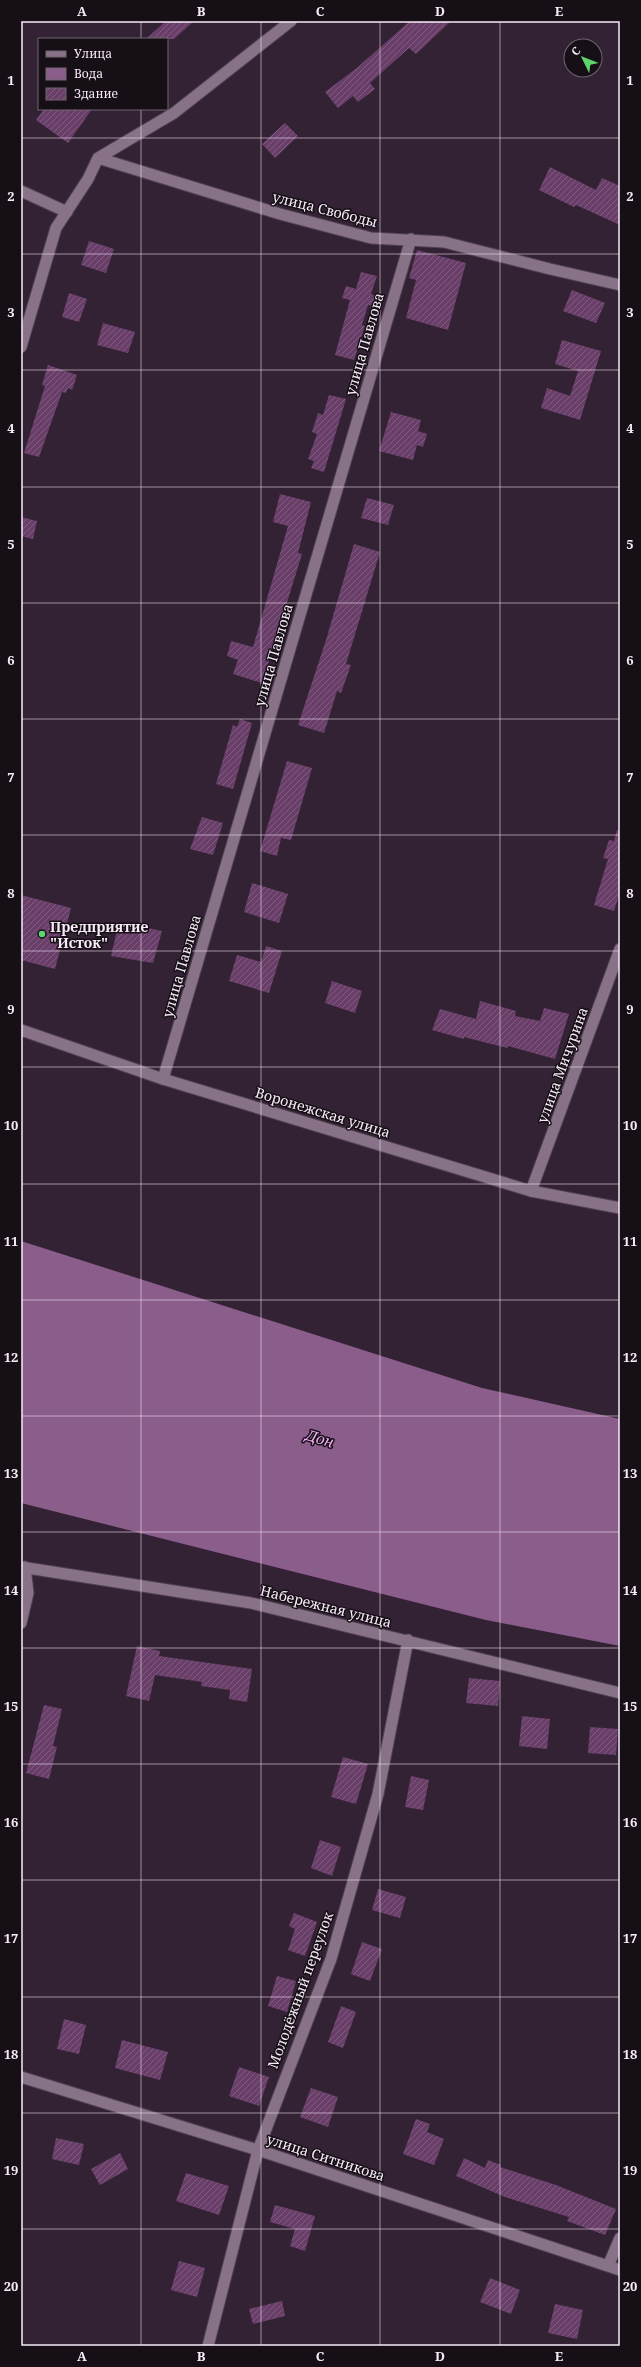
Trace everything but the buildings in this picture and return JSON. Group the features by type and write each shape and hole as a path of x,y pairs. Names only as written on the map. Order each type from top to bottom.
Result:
{"street":[{"path":"21,347 56,228 88,179 98,158 174,113 291,21"},
{"name":"улица Свободы","path":"98,158 280,214 371,238 444,242 620,285"},
{"path":"21,191 67,212"},
{"name":"улица Павлова","path":"164,1079 411,239"},
{"name":"улица Мичурина","path":"532,1191 620,949"},
{"name":"Воронежская улица","path":"21,1030 164,1079 532,1191 620,1208"},
{"path":"21,1623 28,1593 23,1567"},
{"name":"Набережная улица","path":"23,1567 251,1603 374,1634 408,1640 620,1693"},
{"name":"Молодёжный переулок","path":"208,2346 258,2150 331,1959 378,1794 408,1640"},
{"name":"улица Ситникова","path":"21,2077 258,2150 620,2270"},
{"path":"608,2266 620,2238"}],"water":[{"name":"Дон","path":"21,1241 482,1388 620,1419 620,1646 486,1620 21,1503"}],"place":[{"name":"Предприятие \"Исток\"","path":"42,934"}]}
